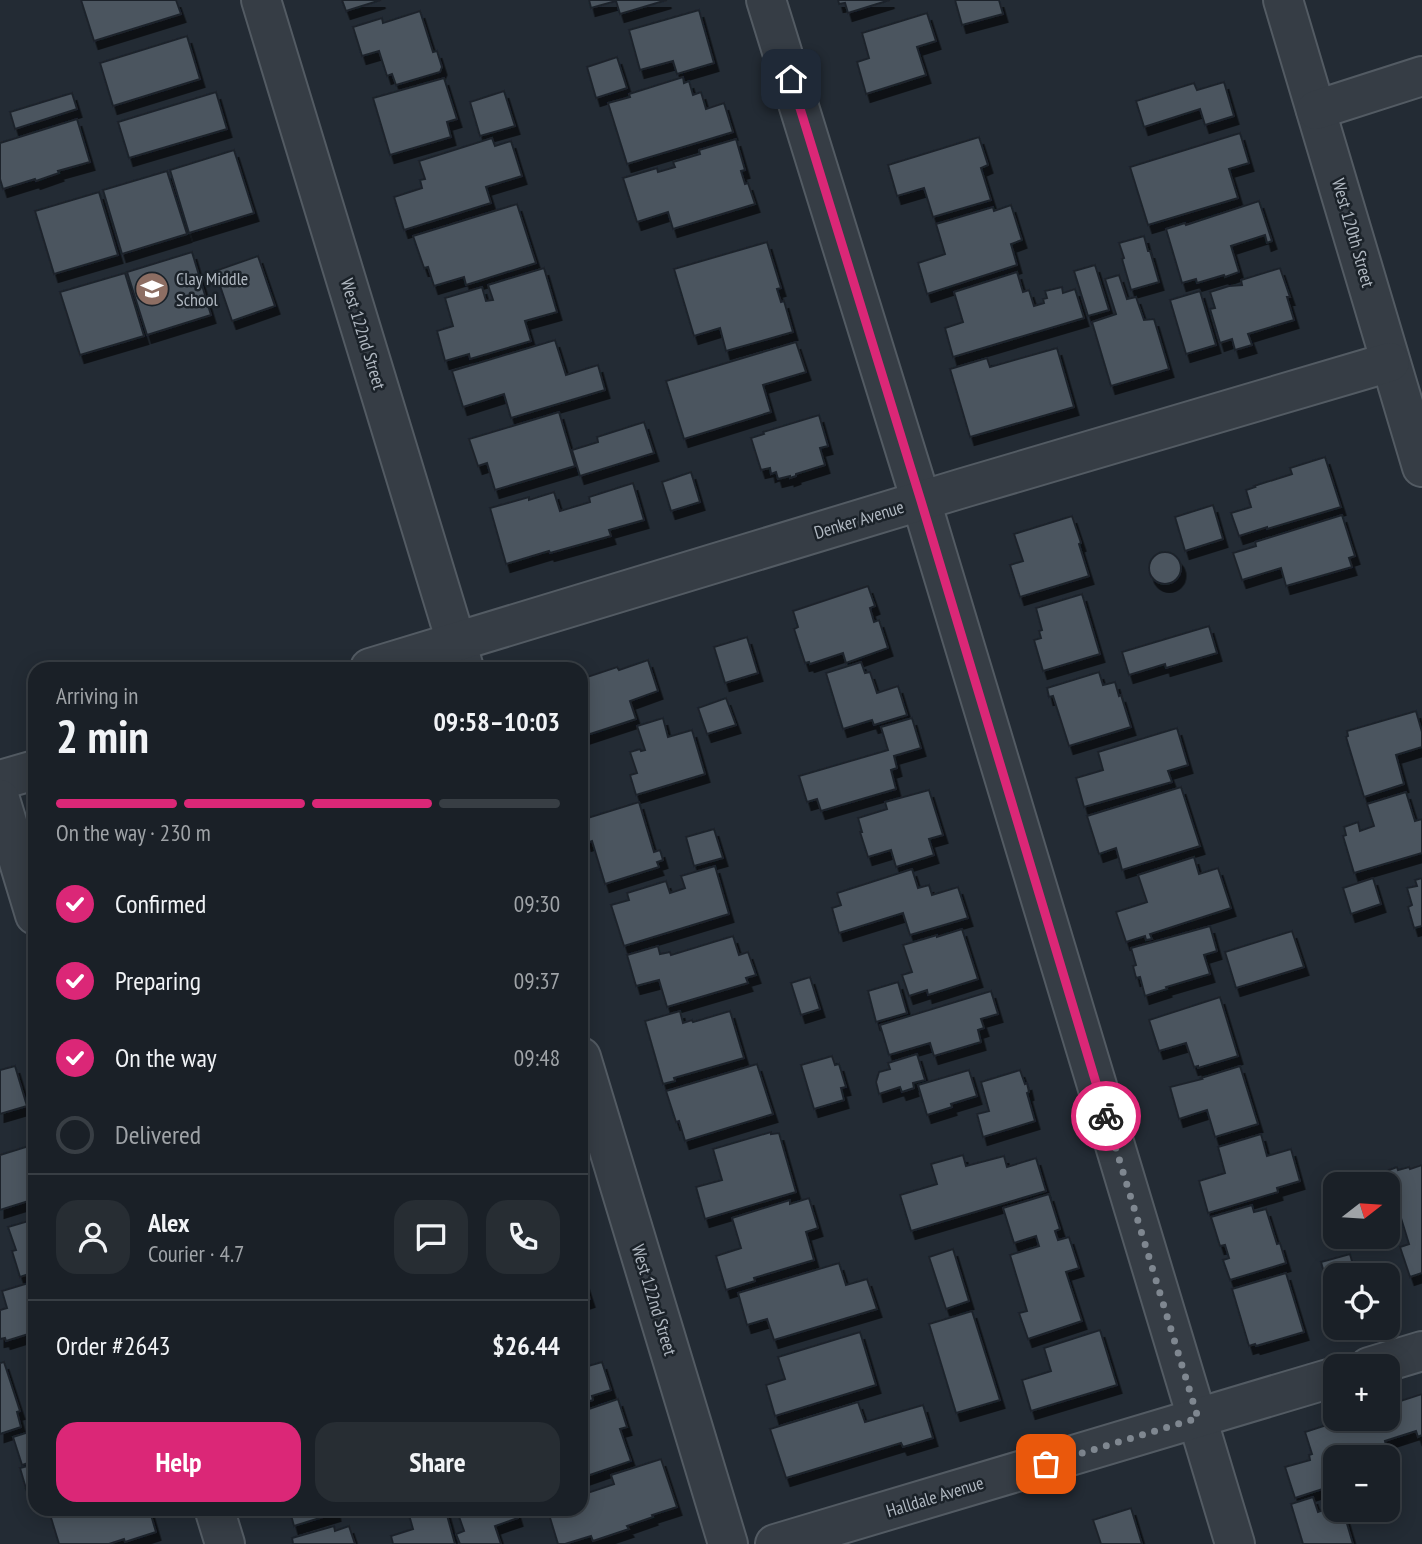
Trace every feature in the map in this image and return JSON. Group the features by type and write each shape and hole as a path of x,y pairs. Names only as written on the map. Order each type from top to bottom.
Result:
{"street":[{"name":"West 122nd Street","path":"261,0 461,655"},
{"path":"766,0 921,501 1235,1544"},
{"name":"West 120th Street","path":"1283,0 1422,467"},
{"path":"1316,110 1422,76"},
{"name":"Denker Avenue","path":"412,662 461,655 921,501 1390,362"},
{"path":"0,780 28,772"},
{"path":"0,799 28,892"},
{"name":"West 122nd Street","path":"588,1079 728,1544"},
{"path":"1400,1358 1422,1351"},
{"name":"Halldale Avenue","path":"775,1544 1323,1381"},
{"path":"216,1516 225,1544"}],"building":[{"path":"81,0 176,0 181,14 94,41"},
{"path":"342,0 381,0 346,11"},
{"path":"589,0 667,0 620,14 616,1 591,8"},
{"path":"838,0 890,0 848,13 845,3 839,4"},
{"path":"955,0 999,0 1003,14 962,25"},
{"path":"699,10 714,63 677,74 673,61 640,70 629,30"},
{"path":"420,11 433,52 437,51 442,67 440,72 396,85 392,74 387,76 379,51 362,56 353,27 382,18 383,23"},
{"path":"927,13 936,41 917,47 926,75 866,94 857,62 869,58 862,33"},
{"path":"187,36 200,79 113,106 100,63"},
{"path":"617,57 627,88 596,98 587,67"},
{"path":"683,77 684,83 689,81 693,95 701,92 706,109 724,103 733,132 627,164 608,103"},
{"path":"444,78 457,119 447,122 451,137 390,155 373,98"},
{"path":"1224,82 1234,116 1205,125 1200,109 1144,127 1136,101 1194,83 1197,90"},
{"path":"504,91 515,126 480,136 470,102"},
{"path":"216,92 227,129 129,158 118,122"},
{"path":"72,93 77,109 15,129 10,112"},
{"path":"77,119 90,162 58,171 59,173 36,181 35,179 3,189 0,179 0,143"},
{"path":"1240,133 1249,163 1229,169 1238,198 1148,225 1130,167"},
{"path":"979,137 988,165 981,168 991,200 933,217 924,188 897,196 888,165"},
{"path":"492,138 495,146 511,141 522,176 486,187 491,203 404,230 394,197 422,188 420,180 425,179 419,161"},
{"path":"736,139 745,170 741,171 755,204 673,229 668,212 637,222 623,178 657,168 658,172 675,167 673,162 700,154 699,150"},
{"path":"234,150 254,213 189,233 170,170"},
{"path":"167,171 187,234 122,254 103,190"},
{"path":"99,192 118,255 54,274 35,211"},
{"path":"1259,201 1272,241 1267,243 1265,235 1231,246 1239,272 1197,283 1196,279 1182,283 1166,229"},
{"path":"517,204 536,263 466,285 464,277 434,286 428,267 424,268 413,236"},
{"path":"1011,205 1022,240 1011,244 1017,265 927,294 918,263 945,254 936,224 993,207 994,211"},
{"path":"1144,236 1159,282 1131,290 1119,243"},
{"path":"767,242 781,288 777,289 781,302 784,301 793,332 726,351 720,328 694,336 674,269"},
{"path":"192,252 211,315 147,335 127,272"},
{"path":"258,256 275,306 232,321 215,271"},
{"path":"1095,265 1109,310 1088,316 1074,271"},
{"path":"544,268 557,312 525,321 531,341 470,359 469,354 445,361 437,331 453,326 445,298 482,287 486,301 493,300 488,285"},
{"path":"1280,268 1290,297 1287,297 1294,320 1248,334 1252,345 1235,350 1232,339 1220,343 1210,309 1215,308 1210,292 1242,285 1241,280"},
{"path":"1017,272 1023,292 1029,290 1034,306 1044,303 1043,299 1047,298 1045,291 1062,287 1063,293 1075,289 1084,318 953,357 945,328 963,322 954,292"},
{"path":"125,273 144,336 80,355 60,292"},
{"path":"1119,275 1127,299 1136,297 1144,320 1154,319 1169,369 1111,386 1092,322 1116,314 1105,279"},
{"path":"1200,291 1216,345 1186,354 1170,300"},
{"path":"555,340 566,375 598,365 605,390 511,418 504,394 463,407 452,371"},
{"path":"796,342 806,372 763,385 771,412 684,439 666,381"},
{"path":"1057,348 1074,407 970,437 950,369 987,358 990,367"},
{"path":"559,412 575,466 495,490 487,463 478,466 469,439"},
{"path":"819,415 828,446 820,448 825,465 790,478 778,479 776,472 771,474 770,468 761,470 751,438"},
{"path":"644,422 654,453 580,476 572,450 598,442 597,437"},
{"path":"1325,457 1341,507 1239,536 1231,513 1251,507 1246,490 1292,474 1290,468"},
{"path":"691,472 700,502 671,511 662,482"},
{"path":"633,483 644,520 609,530 611,536 506,564 490,508 554,492 560,511 590,502 589,497"},
{"path":"1213,505 1223,539 1185,551 1175,517"},
{"path":"1342,515 1355,556 1349,558 1352,567 1286,586 1281,568 1242,580 1233,553 1256,546 1255,542"},
{"path":"1072,516 1089,576 1020,597 1010,565 1023,561 1014,534"},
{"path":"1165,552 1177,556 1181,568 1177,580 1165,584 1153,580 1149,568 1153,556"},
{"path":"868,586 875,606 870,608 874,622 879,620 888,648 846,663 843,653 810,664 805,663 794,629 798,627 793,611"},
{"path":"1082,594 1100,654 1043,671 1034,640 1041,638 1039,631 1042,630 1036,608"},
{"path":"1209,626 1217,653 1166,668 1165,664 1129,675 1122,652"},
{"path":"747,637 758,673 725,683 714,647"},
{"path":"648,660 658,691 630,701 636,719 588,735 588,677 617,667 619,670"},
{"path":"861,662 865,673 870,672 877,693 898,686 907,715 874,725 872,720 843,729 826,673"},
{"path":"1099,672 1103,685 1115,682 1131,727 1069,746 1053,696 1049,697 1047,688"},
{"path":"726,698 736,725 707,734 698,708"},
{"path":"1416,711 1422,732 1422,747 1396,755 1404,784 1364,797 1346,737 1347,731"},
{"path":"663,718 668,737 692,730 705,774 636,795 630,775 637,773 630,752 645,750 637,726"},
{"path":"912,718 921,748 894,756 897,768 891,770 896,789 821,811 817,799 807,802 799,776 888,750 881,727"},
{"path":"1177,728 1188,765 1168,771 1172,782 1084,807 1076,778 1103,770 1098,752"},
{"path":"1181,787 1200,846 1122,870 1116,848 1099,854 1087,816"},
{"path":"929,790 943,835 929,839 934,855 896,867 891,850 868,857 858,818 887,809 885,802"},
{"path":"1406,792 1415,821 1422,819 1422,853 1354,873 1343,836 1346,835 1344,827 1358,822 1360,831 1374,826 1367,804"},
{"path":"639,802 654,852 660,850 663,860 657,862 659,867 605,884 592,841 588,843 588,818"},
{"path":"714,829 723,858 694,866 686,837"},
{"path":"1194,857 1199,874 1218,868 1231,908 1150,934 1152,939 1146,940 1145,936 1126,942 1116,912 1147,902 1138,875"},
{"path":"715,866 729,914 624,946 611,905 629,900 627,893 666,881 670,893 685,888 681,876"},
{"path":"912,869 918,888 929,885 932,895 958,887 968,918 910,935 903,913 839,933 832,908 841,905 837,893"},
{"path":"1373,878 1381,904 1351,914 1343,888"},
{"path":"1422,878 1422,926 1414,928 1408,907 1412,905 1407,888 1417,886 1415,880"},
{"path":"1210,926 1217,951 1204,955 1210,974 1145,996 1140,977 1136,978 1133,966 1136,965 1131,948"},
{"path":"962,929 978,979 928,995 927,990 909,996 902,975 912,972 903,945"},
{"path":"1292,931 1304,967 1236,988 1225,952"},
{"path":"733,936 739,955 748,952 756,975 746,978 748,983 667,1007 659,980 636,986 627,955 658,946 660,954 670,952 671,955"},
{"path":"810,977 820,1009 801,1015 791,983"},
{"path":"898,982 907,1013 876,1022 868,991"},
{"path":"991,991 998,1014 981,1019 984,1028 978,1030 981,1042 934,1056 930,1043 889,1055 880,1025"},
{"path":"1220,997 1238,1056 1198,1068 1194,1067 1186,1043 1159,1051 1149,1020"},
{"path":"680,1011 683,1023 730,1011 744,1058 674,1078 675,1081 663,1084 645,1021"},
{"path":"917,1054 925,1080 913,1083 914,1088 902,1092 900,1087 879,1094 876,1082 879,1072 890,1069 888,1063"},
{"path":"832,1056 835,1065 839,1064 846,1087 841,1088 844,1100 814,1109 801,1065"},
{"path":"757,1064 773,1114 685,1141 666,1091"},
{"path":"15,1066 27,1106 0,1114 0,1070"},
{"path":"1240,1066 1258,1124 1215,1137 1207,1110 1179,1119 1170,1087"},
{"path":"969,1070 977,1096 927,1115 918,1085"},
{"path":"1020,1070 1025,1084 1027,1083 1035,1121 983,1137 977,1114 989,1111 981,1082"},
{"path":"771,1132 779,1133 796,1192 705,1219 696,1187 722,1180 713,1149"},
{"path":"1261,1134 1267,1156 1291,1149 1300,1181 1277,1188 1278,1192 1208,1213 1199,1181 1225,1173 1218,1147"},
{"path":"28,1146 28,1201 0,1210 0,1155"},
{"path":"963,1155 966,1166 1004,1156 1007,1167 1036,1158 1046,1191 911,1231 900,1195 937,1184 931,1164"},
{"path":"1422,1165 1422,1273 1410,1277 1400,1247 1409,1244 1400,1215 1400,1172 1389,1170 1397,1167 1398,1170"},
{"path":"1049,1194 1060,1229 1055,1231 1058,1240 1069,1237 1079,1268 1066,1272 1082,1321 1028,1339 1019,1313 1027,1311 1010,1255 1039,1246 1036,1236 1014,1243 1003,1208"},
{"path":"809,1198 818,1228 806,1232 814,1260 754,1278 755,1281 726,1290 716,1256 741,1248 732,1218 790,1200 790,1204"},
{"path":"1252,1205 1254,1212 1266,1209 1286,1263 1230,1280 1223,1260 1229,1258 1225,1245 1220,1246 1211,1217"},
{"path":"28,1221 28,1274 20,1277 12,1251 16,1250 8,1227"},
{"path":"953,1249 969,1301 946,1309 929,1257"},
{"path":"1350,1254 1352,1263 1323,1263 1323,1269 1321,1262"},
{"path":"839,1263 846,1285 867,1279 877,1309 774,1340 767,1319 747,1325 738,1293"},
{"path":"1286,1273 1304,1332 1249,1346 1232,1289"},
{"path":"28,1283 28,1334 6,1341 5,1338 0,1339 0,1310 7,1308 2,1291"},
{"path":"972,1311 1000,1400 956,1413 929,1324"},
{"path":"1100,1330 1117,1385 1031,1411 1022,1380 1051,1371 1044,1348"},
{"path":"860,1332 876,1385 775,1416 766,1385 785,1379 778,1357"},
{"path":"4,1362 20,1411 17,1412 21,1427 0,1434 0,1363"},
{"path":"602,1362 611,1390 592,1396 593,1400 588,1402 588,1366"},
{"path":"1422,1394 1422,1435 1418,1437 1416,1431 1385,1441 1386,1445 1323,1445 1323,1489 1295,1498 1285,1467 1310,1460 1309,1455 1312,1454 1305,1432 1323,1426 1323,1431 1400,1431 1400,1401"},
{"path":"618,1399 627,1427 620,1429 631,1461 588,1476 588,1409"},
{"path":"858,1402 865,1422 923,1405 933,1438 903,1447 901,1443 786,1478 770,1429"},
{"path":"28,1432 28,1463 22,1465 13,1437"},
{"path":"661,1459 677,1507 627,1526 629,1529 593,1541 591,1536 558,1544 549,1516 588,1516 588,1493 614,1484 611,1475"},
{"path":"28,1466 28,1496 20,1468"},
{"path":"1313,1497 1318,1512 1323,1510 1323,1522 1347,1522 1353,1544 1303,1544 1291,1504"},
{"path":"1131,1508 1142,1544 1101,1544 1093,1520"},
{"path":"50,1516 151,1516 156,1532 109,1544 59,1544"},
{"path":"291,1516 326,1516 294,1526"},
{"path":"409,1516 447,1516 455,1544 393,1544 391,1536 413,1529"},
{"path":"459,1516 518,1518 495,1526 501,1544 460,1544 456,1534 464,1531"},
{"path":"334,1526 335,1531 349,1526 355,1544 293,1544 292,1538"}],"way so far":[{"path":"1046,1464 1198,1418 1106,1116"}],"place":[{"name":"Clay Middle School","path":"152,289"}],"route":[{"path":"791,79 1106,1116"}]}
